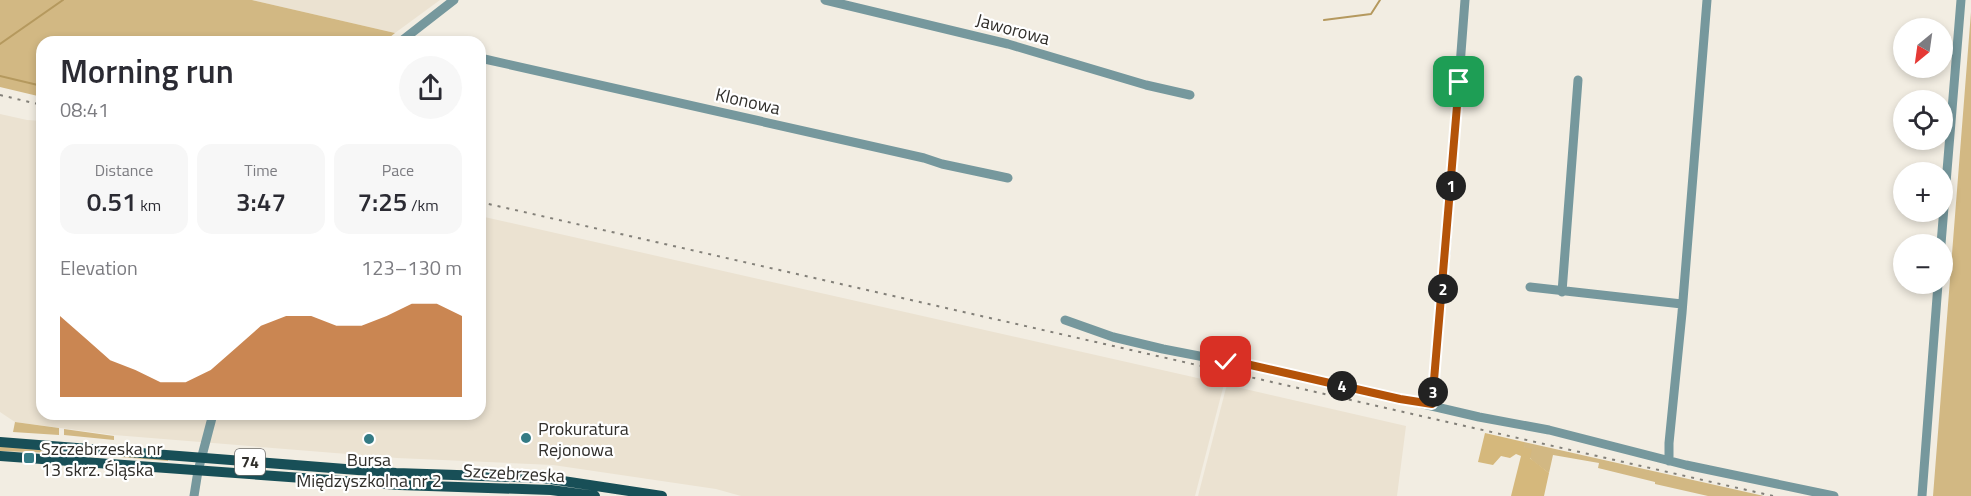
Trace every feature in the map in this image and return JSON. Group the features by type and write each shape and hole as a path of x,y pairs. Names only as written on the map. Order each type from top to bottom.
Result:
{"main road":[{"name":"Szczebrzeska","path":"0,442 406,474 543,478 583,493"},
{"name":"Szczebrzeska","path":"0,456 426,491 542,489 662,496"}],"street":[{"path":"414,36 454,0"},
{"name":"Jaworowa","path":"825,0 1008,44 1146,85 1190,95"},
{"path":"1432,404 1465,0"},
{"path":"1669,461 1707,0"},
{"path":"1942,234 1961,0"},
{"name":"Klonowa","path":"486,59 1008,178"},
{"path":"1562,292 1578,80"},
{"path":"1530,287 1682,304"},
{"path":"1922,496 1937,294"},
{"path":"1065,320 1113,337 1163,349 1246,364 1400,399 1432,404 1479,417 1549,430 1669,461 1834,496"},
{"path":"194,496 212,420"}],"shaded area":[{"path":"0,0 252,0 395,33 391,36 36,36 36,96 0,87"},
{"path":"252,0 440,0 395,33"},
{"path":"1971,12 1971,496 1933,496 1949,294 1953,294 1953,241"},
{"path":"0,114 36,121 36,420 486,420 486,217 1224,384 1195,496 741,496 716,489 553,465 397,458 114,435 15,422 0,412"},
{"path":"1228,385 1406,426 1397,496 1198,496"},
{"path":"15,422 59,428 59,435 13,432"},
{"path":"64,429 114,436 114,440 64,435"},
{"path":"1485,433 1524,442 1524,447 1532,449 1530,458 1549,473 1544,496 1511,496 1521,456 1516,454 1510,458 1501,456 1493,465 1478,462"},
{"path":"1524,442 1764,496 1708,496 1598,468 1599,463 1553,455 1549,473 1528,456"},
{"path":"0,446 168,459 168,461 83,454 0,451"}],"waterway":[{"path":"0,44 63,0"},
{"path":"1324,20 1371,14 1380,0"},
{"path":"0,76 36,85"}],"railway":[{"path":"0,95 36,104"},
{"path":"486,203 1773,496"}],"place":[{"name":"Prokuratura Rejonowa","path":"526,438"},
{"name":"Bursa Międzyszkolna nr 2","path":"369,439"},
{"name":"Szczebrzeska nr 13 skrz. Śląska","path":"29,458"}],"route":[{"path":"1226,362 1246,364 1400,399 1432,404 1459,82"}]}
